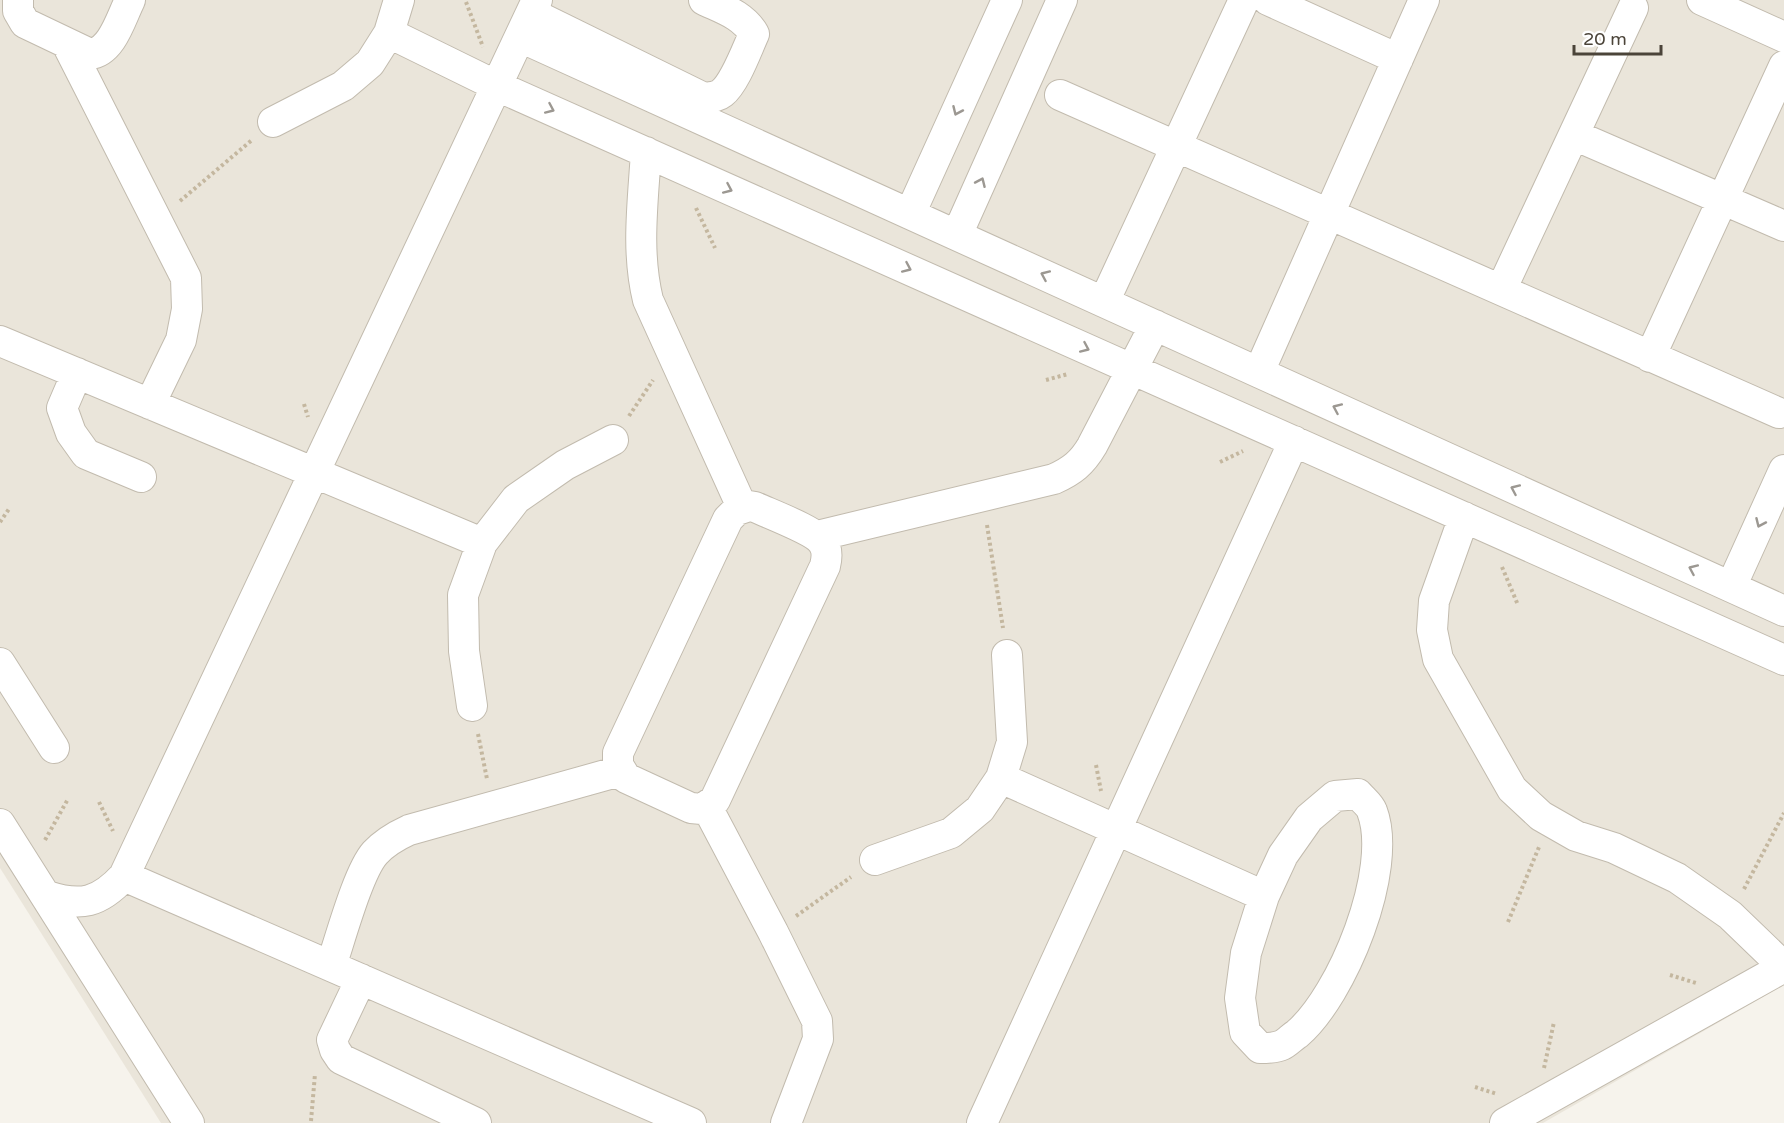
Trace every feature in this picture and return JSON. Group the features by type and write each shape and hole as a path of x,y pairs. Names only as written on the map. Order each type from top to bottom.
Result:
{"street":[{"path":"13,15 90,54 100,52 108,45 130,0"},
{"path":"273,122 344,86 370,63 389,33 399,0"},
{"path":"530,16 704,98 711,98 718,96 728,87 754,34 741,17 704,0"},
{"path":"910,214 1007,0"},
{"path":"957,235 1062,0"},
{"path":"1104,302 1244,0"},
{"path":"1268,0 1398,59"},
{"path":"1259,372 1424,0"},
{"path":"1702,0 1784,37"},
{"path":"1501,290 1633,8"},
{"path":"47,896 68,902 89,901 109,892 124,876 530,16"},
{"path":"530,16 910,214 1731,587 1782,605"},
{"path":"389,33 497,86 1784,660"},
{"path":"67,44 186,278 187,309 181,340 150,404"},
{"path":"1650,357 1784,66"},
{"path":"973,75 1019,97"},
{"path":"1060,95 1779,414"},
{"path":"1574,135 1784,226"},
{"path":"646,152 641,248 642,275 648,300 742,507"},
{"path":"817,536 983,497 1054,479 1070,472 1083,461 1088,453 1155,325"},
{"path":"0,341 482,543"},
{"path":"77,373 62,408 70,433 86,454 141,477"},
{"path":"472,706 464,651 464,596 482,543 516,499 565,465 613,440"},
{"path":"982,1123 1293,441"},
{"path":"1731,587 1784,470"},
{"path":"742,507 755,507 817,536 826,549 825,566 715,800 702,809 691,808 626,778 620,771 618,753 731,514 742,507"},
{"path":"1464,517 1434,601 1432,630 1438,659 1512,789 1550,822 1576,836 1614,848 1677,878 1730,915 1784,967 1505,1123"},
{"path":"1600,578 1621,537"},
{"path":"875,860 951,833 980,809 1001,778 1012,742 1007,655"},
{"path":"0,663 54,748"},
{"path":"331,966 362,875 373,855 389,840 409,830 620,771"},
{"path":"1001,778 1264,896"},
{"path":"1358,794 1372,810 1377,844 1372,889 1357,939 1335,987 1308,1024 1282,1046 1260,1048 1245,1032 1240,998 1246,953 1264,896 1283,855 1309,818 1335,796 1358,794"},
{"path":"707,807 817,1021 818,1039 786,1123"},
{"path":"0,824 189,1123"},
{"path":"124,876 361,979 646,1114 691,1123"},
{"path":"361,979 332,1040 341,1059 476,1123"}],"path":[{"path":"157,221 273,122"},
{"path":"613,440 672,352"},
{"path":"983,497 1007,655"},
{"path":"0,522 9,509"},
{"path":"472,706 493,806"},
{"path":"28,868 68,799"},
{"path":"1730,915 1784,813"},
{"path":"1508,922 1550,822"},
{"path":"773,932 875,860"}],"shaded area":[{"path":"0,0 1784,0 1784,985 1543,1123 161,1123 0,868"}]}
